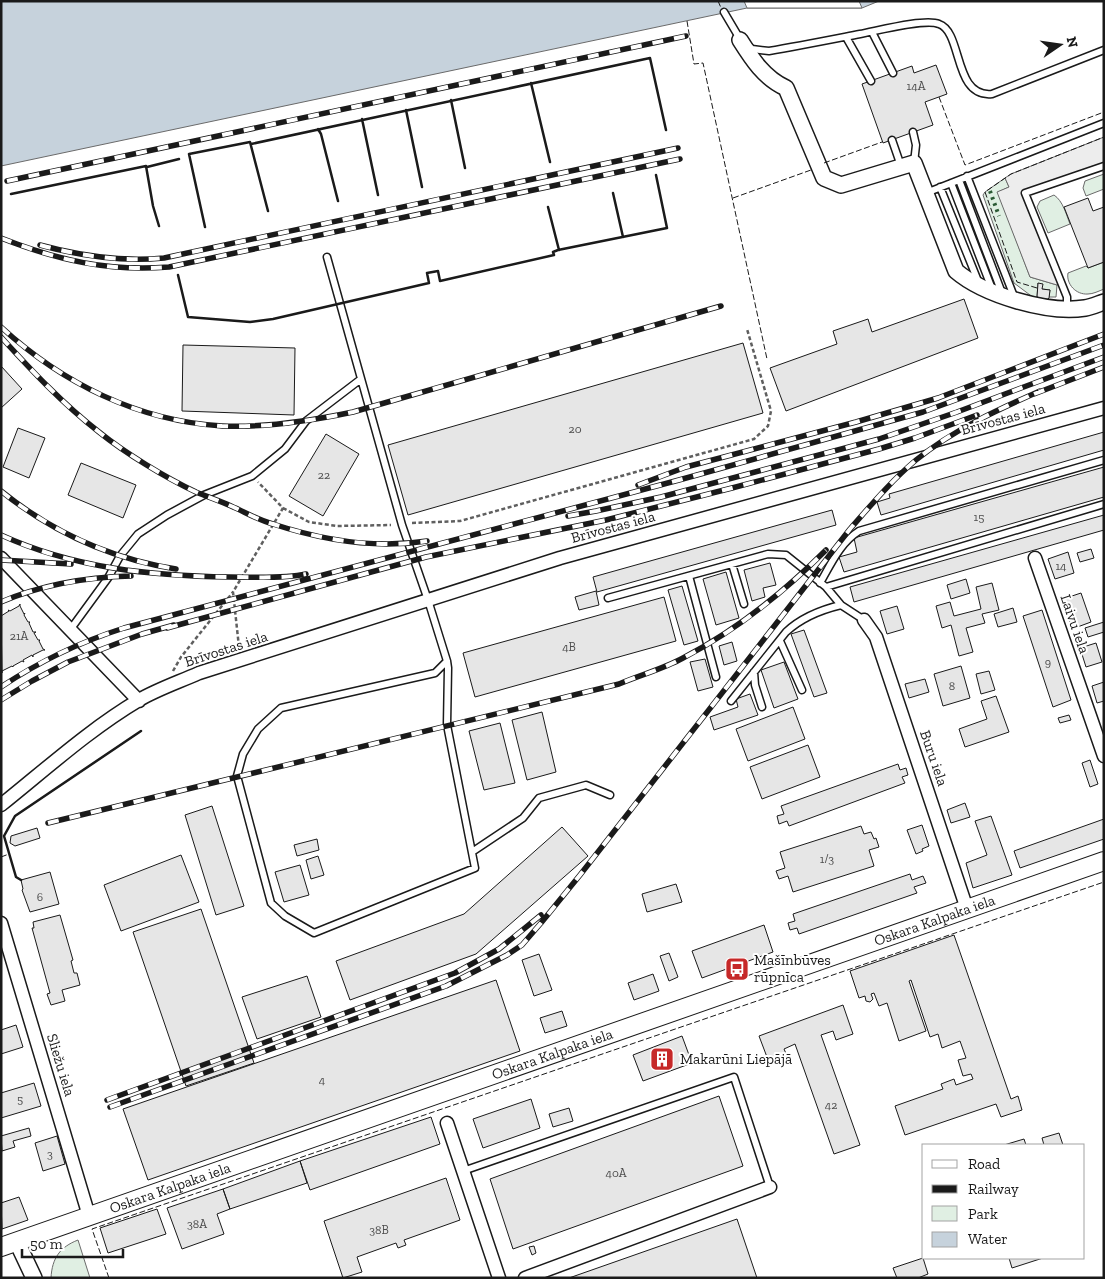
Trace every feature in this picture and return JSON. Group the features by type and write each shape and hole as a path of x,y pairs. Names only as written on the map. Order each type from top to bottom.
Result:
{"main road":[{"name":"Oskara Kalpaka iela","path":"9,1245 1104,861"}],"street":[{"path":"740,40 756,64 776,84 786,88 824,178 841,185 907,164 926,193 956,271 966,280 998,294 1067,309 1086,308 1104,302"},
{"name":"Brīvostas iela","path":"1,805 107,722 139,701 164,688 199,674 560,558 1104,408"},
{"path":"1,558 139,701"},
{"name":"Laivu iela","path":"1035,558 1104,756"},
{"name":"Buru iela","path":"864,620 876,637 967,909"},
{"name":"Sliežu iela","path":"1,923 89,1216"},
{"path":"447,1123 499,1278"},
{"path":"524,1278 770,1187"},
{"path":"9,1245 34,1278"}],"lane":[{"path":"724,12 740,40 752,49 769,51 904,25 935,22 942,25 948,33 968,84 975,92 983,95 992,94 1104,50"},
{"path":"872,32 893,73"},
{"path":"846,37 871,81"},
{"path":"926,193 1104,123"},
{"path":"907,164 916,145 913,132"},
{"path":"892,140 907,164"},
{"path":"1067,309 1067,297 1025,193 1104,166"},
{"path":"967,176 998,294"},
{"path":"959,180 998,294"},
{"path":"951,183 998,294"},
{"path":"940,187 998,294"},
{"path":"327,257 402,525 428,600 446,661 448,668 447,725 475,868 314,933 284,916 271,903 237,776 243,754 258,729 281,708 436,673 446,661"},
{"path":"70,630 108,578 120,556 138,534 167,515 204,495 252,476 285,449 306,421 361,379"},
{"path":"824,585 836,554 849,537 859,531 1104,460"},
{"path":"824,585 1104,504"},
{"path":"608,598 768,554 786,555 824,585 841,605 864,620"},
{"path":"732,564 744,604"},
{"path":"689,576 716,677"},
{"path":"731,701 780,642 786,632 795,624 818,611 841,605"},
{"path":"780,642 802,690"},
{"path":"754,672 755,685 762,708"},
{"path":"472,852 523,818 539,798 586,785 610,795"},
{"path":"464,1171 734,1077 770,1187"}],"path":[{"path":"252,476 283,508 310,522 337,526 402,525 460,521 754,439 768,426 771,411 747,329"},
{"path":"164,688 181,657 232,592 283,508"},
{"path":"232,592 241,661"}],"green space":[{"path":"1104,174 1104,189 1086,196 1083,188 1085,181"},
{"path":"1005,178 1009,187 998,192 1030,277 1057,285 1056,297 1049,297 1050,290 1042,289 1038,283 1037,297 1034,298 1014,283 983,195"},
{"path":"1054,195 1062,204 1070,224 1048,233 1037,207 1040,201"},
{"path":"1104,262 1104,289 1092,294 1084,294 1076,291 1070,285 1068,273"},
{"path":"78,1240 90,1278 51,1278 53,1265 58,1254 66,1246"}],"shaded area":[{"path":"1104,137 1104,166 1025,193 1061,283 1057,285 1030,277 997,192 1009,187 1005,178 1011,174"}],"water":[{"path":"1,1 879,1 862,8 747,8 1,166"}],"pier":[{"path":"744,1 859,1 862,8 747,8"}],"building":[{"path":"936,65 947,94 925,102 933,125 883,143 862,84 912,66 914,73"},
{"path":"1088,198 1093,211 1104,207 1104,262 1088,268 1064,207"},
{"path":"1038,283 1043,284 1042,289 1050,290 1047,300 1037,297"},
{"path":"964,299 978,338 786,411 770,368 837,344 833,331 868,319 872,332"},
{"path":"743,343 763,413 408,515 388,445"},
{"path":"183,345 295,348 294,415 182,411"},
{"path":"1,366 22,389 1,408"},
{"path":"18,428 45,438 29,478 3,467"},
{"path":"1104,432 1104,450 881,515 877,502 890,498 889,494"},
{"path":"326,434 359,454 323,516 289,496"},
{"path":"81,463 136,485 123,518 68,495"},
{"path":"1104,467 1104,497 844,572 839,557 857,552 854,538"},
{"path":"832,510 836,525 597,592 593,577"},
{"path":"1104,515 1104,530 854,602 850,587"},
{"path":"1091,549 1094,558 1080,562 1077,553"},
{"path":"1068,552 1074,573 1055,579 1048,559"},
{"path":"770,563 776,585 763,588 765,597 752,601 744,570"},
{"path":"726,572 739,618 716,625 703,579"},
{"path":"966,579 970,593 951,599 947,585"},
{"path":"992,583 999,610 982,614 985,623 966,628 973,652 959,656 951,625 942,628 936,606 950,602 954,616 981,609 976,587"},
{"path":"682,586 698,641 684,645 668,590"},
{"path":"596,591 599,605 579,610 575,597"},
{"path":"1081,593 1091,622 1072,629 1063,599"},
{"path":"664,597 676,641 475,697 463,653"},
{"path":"20,604 33,632 36,632 34,633 45,650 23,660 24,662 22,661 2,671 2,673 1,616"},
{"path":"897,606 904,629 887,634 880,611"},
{"path":"1013,608 1017,622 998,627 994,614"},
{"path":"1042,610 1071,700 1053,707 1023,616"},
{"path":"1104,622 1104,632 1088,637 1085,628"},
{"path":"804,630 827,693 814,697 791,634"},
{"path":"732,642 737,661 724,665 719,646"},
{"path":"1096,643 1102,662 1086,667 1080,648"},
{"path":"705,659 713,687 698,691 690,662"},
{"path":"784,662 798,699 774,708 761,670"},
{"path":"961,666 970,698 943,706 934,674"},
{"path":"989,671 995,690 981,694 976,674"},
{"path":"925,679 929,692 909,698 905,684"},
{"path":"1104,682 1104,701 1097,703 1092,686"},
{"path":"750,694 758,715 714,730 710,717 738,707 736,699"},
{"path":"996,696 1009,732 965,747 959,729 987,719 981,701"},
{"path":"793,707 805,739 748,761 736,729"},
{"path":"542,712 556,772 527,780 512,720"},
{"path":"1069,715 1071,720 1060,723 1058,718"},
{"path":"500,723 515,783 484,790 469,731"},
{"path":"808,745 820,777 762,799 750,767"},
{"path":"1090,760 1098,784 1090,787 1082,763"},
{"path":"898,764 900,770 906,768 908,775 902,777 905,783 789,826 787,821 779,824 777,816 784,814 781,806"},
{"path":"965,803 970,817 951,823 947,810"},
{"path":"212,806 244,906 216,915 185,815"},
{"path":"991,816 1012,875 973,888 966,863 987,855 975,821"},
{"path":"1104,819 1104,839 1020,868 1014,851"},
{"path":"922,825 929,846 916,854 907,830"},
{"path":"861,826 864,834 871,832 874,839 876,838 879,847 869,850 874,866 793,892 788,876 779,879 776,871 785,868 780,852"},
{"path":"562,827 588,856 476,954 350,1000 336,961 464,914"},
{"path":"37,828 40,838 15,846 10,843 11,836"},
{"path":"317,839 319,850 297,856 294,845"},
{"path":"181,855 199,902 121,931 104,885"},
{"path":"318,856 324,875 311,879 306,860"},
{"path":"300,865 309,895 284,902 275,872"},
{"path":"50,872 59,904 30,912 22,890 21,880"},
{"path":"910,874 912,880 923,876 926,883 914,887 917,893 799,934 797,928 790,930 788,923 795,921 793,914"},
{"path":"676,884 682,902 647,912 642,894"},
{"path":"201,909 254,1063 186,1086 133,932"},
{"path":"60,915 73,960 71,961 74,973 77,973 80,985 62,990 65,1001 51,1005 47,994 50,993 32,928 34,928 33,922"},
{"path":"764,925 773,952 702,978 692,951"},
{"path":"954,935 1011,1099 1018,1096 1022,1110 1001,1117 996,1104 905,1135 895,1106 943,1089 941,1084 954,1079 956,1085 973,1079 971,1074 963,1076 958,1060 966,1058 960,1041 942,1048 938,1034 930,1037 911,980 909,981 926,1031 899,1041 887,1003 879,1006 874,993 871,994 873,999 870,1002 866,1001 865,996 859,998 850,971"},
{"path":"669,953 678,977 669,981 660,956"},
{"path":"539,954 552,990 534,996 522,960"},
{"path":"653,974 659,991 634,1000 628,983"},
{"path":"307,976 321,1017 257,1039 242,997"},
{"path":"496,980 520,1051 148,1180 123,1109"},
{"path":"843,1005 853,1034 836,1040 833,1031 821,1035 860,1145 834,1154 795,1044 784,1049 788,1058 770,1065 759,1036"},
{"path":"562,1011 567,1026 545,1033 540,1018"},
{"path":"16,1025 23,1047 1,1054 1,1030"},
{"name":"Makarūni Liepājā","path":"682,1036 692,1063 643,1081 633,1055"},
{"path":"34,1083 41,1106 1,1118 1,1093"},
{"path":"719,1096 743,1166 513,1249 490,1179"},
{"path":"531,1099 540,1128 483,1148 473,1119"},
{"path":"569,1108 573,1121 553,1127 549,1114"},
{"path":"431,1117 440,1144 310,1190 300,1161"},
{"path":"29,1128 31,1136 13,1141 15,1147 2,1151 1,1136"},
{"path":"1059,1133 1063,1144 1044,1144 1042,1138"},
{"path":"57,1136 65,1164 43,1171 35,1143"},
{"path":"1024,1139 1026,1144 1007,1144"},
{"path":"300,1161 307,1183 230,1209 223,1189"},
{"path":"446,1178 460,1220 404,1240 406,1245 398,1248 396,1243 357,1257 362,1272 343,1278 324,1221"},
{"path":"223,1189 230,1209 217,1214 224,1234 182,1249 167,1208"},
{"path":"19,1197 28,1220 2,1229 1,1203"},
{"path":"157,1209 166,1234 108,1253 100,1228"},
{"path":"737,1219 757,1278 569,1278"},
{"path":"534,1246 536,1253 532,1255 529,1247"},
{"path":"922,1258 928,1274 918,1278 897,1278 893,1268"},
{"path":"1009,1259 1040,1259 1012,1268"}],"ferry route":[{"path":"718,1 722,10"}],"railway":[{"path":"7,181 686,36"},
{"path":"40,245 70,252 117,259 164,258 678,148"},
{"path":"1,238 42,253 84,263 125,268 169,267 680,159"},
{"path":"1,327 49,365 76,382 103,396 131,407 191,423 222,426 255,426 304,421 353,412 721,306"},
{"path":"638,485 686,467 938,398 1104,334"},
{"path":"1,337 60,399 99,432 146,465 196,492 262,520 311,535 349,542 388,544 427,541"},
{"path":"1,687 61,653 92,639 124,628 679,480 923,412 1104,345"},
{"path":"568,516 661,497 879,439 1104,357"},
{"path":"1034,394 1104,367"},
{"path":"110,1107 446,986 507,955 522,945 580,875 850,529 882,493 916,460 945,439 992,413 1040,391"},
{"path":"167,628 426,557 606,520 732,488 879,449 977,415"},
{"path":"1,491 41,519 84,542 129,558 176,569"},
{"path":"1,535 28,546 84,563 142,572 171,575 258,577 288,577 306,574"},
{"path":"48,823 619,684 675,662 741,623 776,596 826,550"},
{"path":"1,560 71,564"},
{"path":"1,602 32,591 65,583 131,576"},
{"path":"1,700 68,662 142,634 174,625"},
{"path":"107,1100 455,973 499,949 541,915"}],"hedge":[{"path":"990,191 999,216"}],"fence":[{"path":"687,21 694,64 703,63 767,359"},
{"path":"939,97 965,165 1104,112"},
{"path":"1037,288 1017,282 985,192 1011,174 1104,137"},
{"path":"824,163 882,142"},
{"path":"733,198 811,170"},
{"path":"1,857 9,854"},
{"path":"109,1278 92,1229 1104,882"}],"wall":[{"path":"251,144 650,58 666,130"},
{"path":"531,83 550,162"},
{"path":"451,100 465,168"},
{"path":"406,110 422,187"},
{"path":"362,119 378,195"},
{"path":"318,129 321,134 338,201"},
{"path":"205,227 189,154 250,142 268,211"},
{"path":"147,167 179,159"},
{"path":"11,194 146,166 153,206 159,226"},
{"path":"178,275 188,317 250,322 273,319 429,283 427,273 438,271 440,281 554,255 553,252 558,250 667,228 656,175"},
{"path":"613,193 623,237"},
{"path":"548,207 559,250"},
{"path":"21,880 16,877 4,836 15,816 141,731"}],"place":[{"name":"Mašīnbūves rūpnīca","path":"737,969"},
{"name":"Makarūni Liepājā","path":"662,1059"}]}
